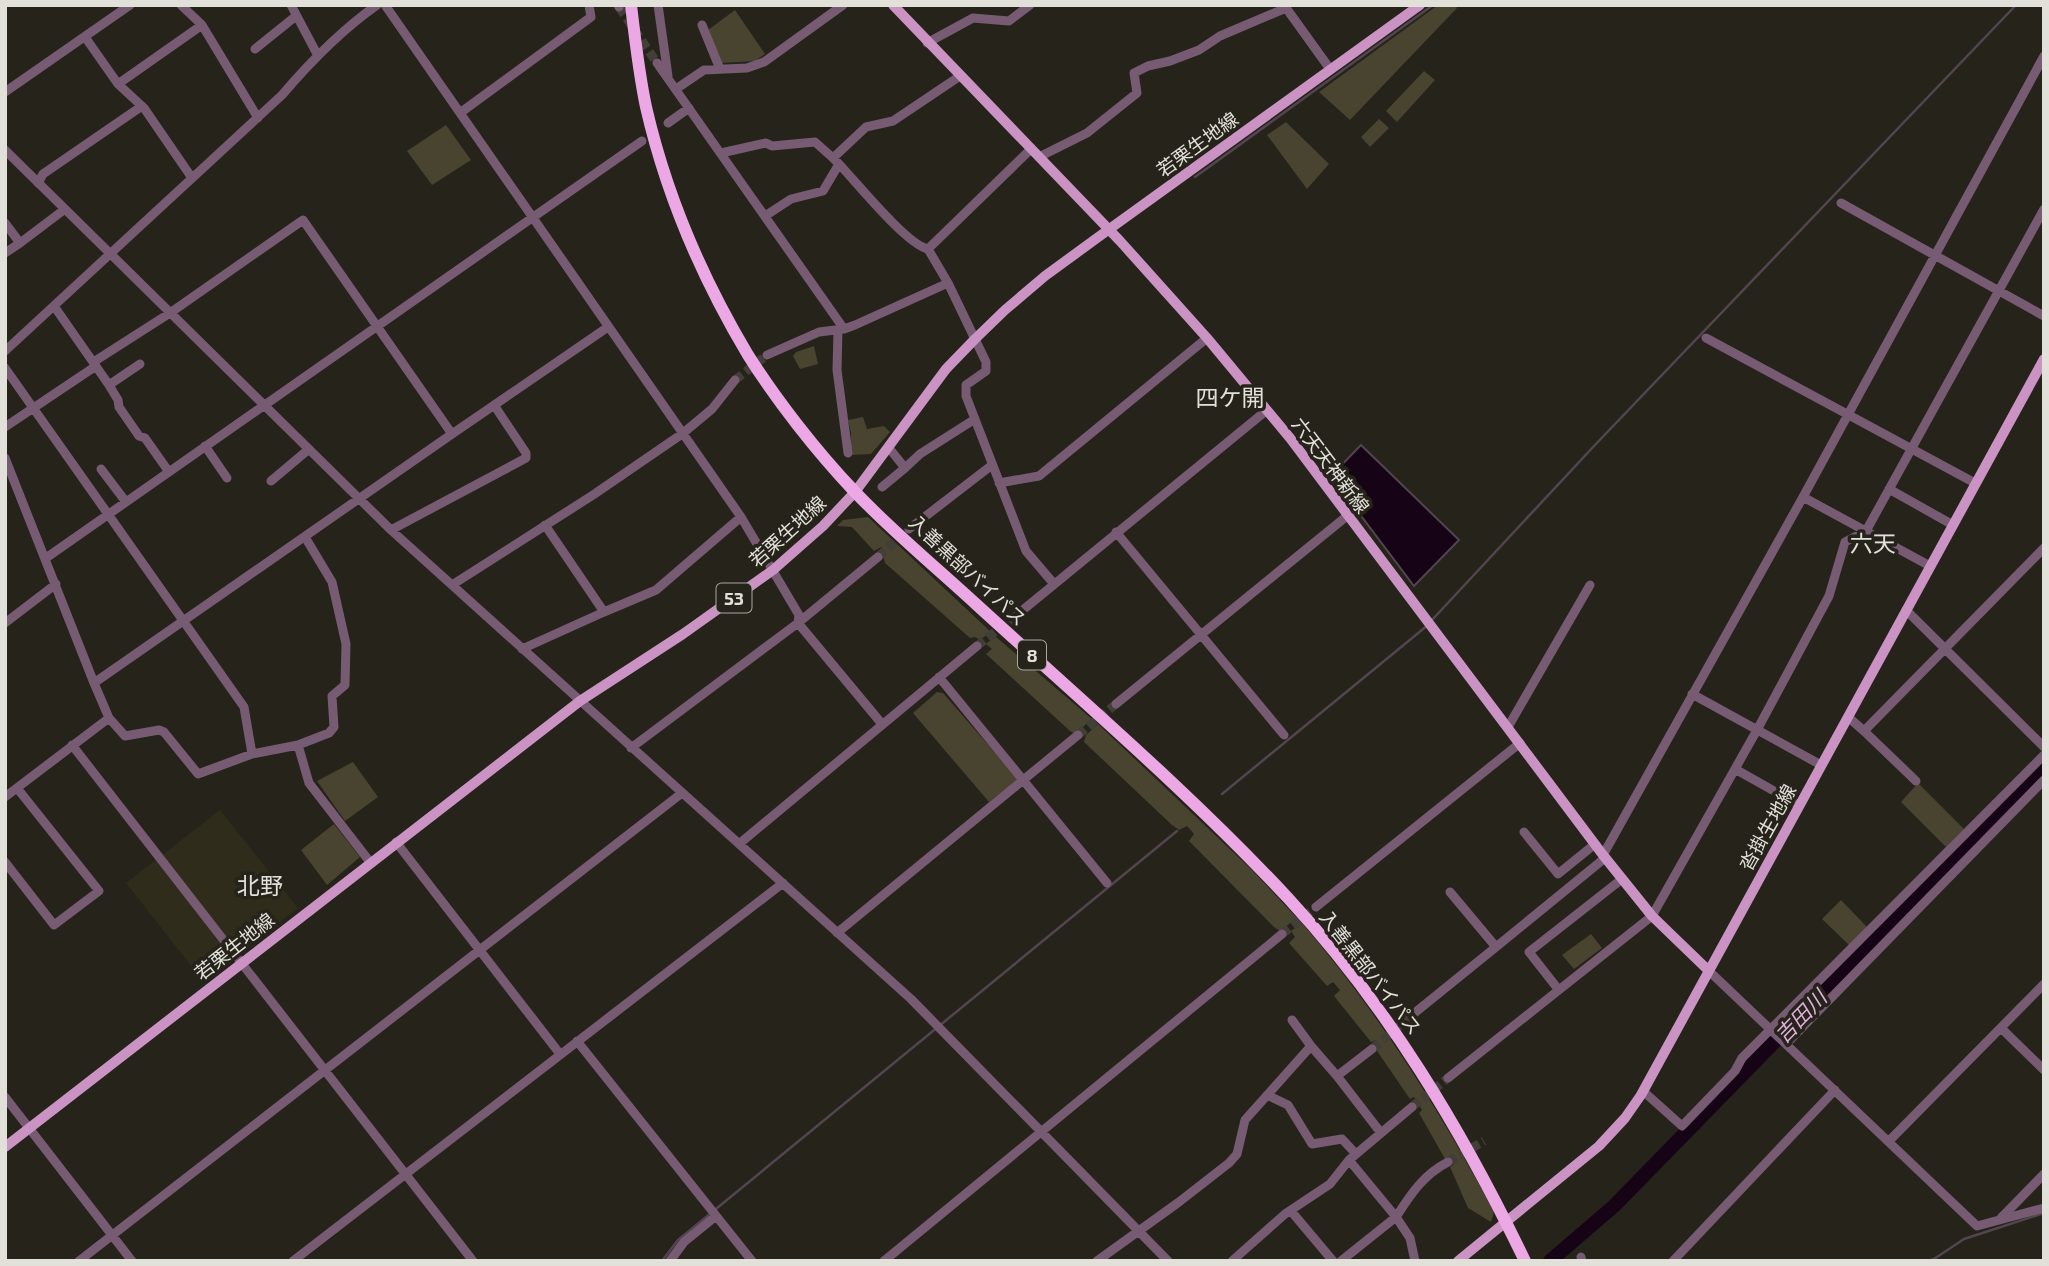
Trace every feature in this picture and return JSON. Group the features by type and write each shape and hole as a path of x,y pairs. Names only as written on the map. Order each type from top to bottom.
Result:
{"highway":[{"name":"入善黒部バイパス","path":"622,6 660,159 686,235 716,298 750,357 796,422 855,492 1228,836 1340,957 1421,1069 1507,1221 1525,1260"}],"main road":[{"name":"六天天神新線","path":"893,5 1109,229 1207,338 1267,410 1622,879 1652,916 1709,971"},
{"name":"若栗生地線","path":"5,1147 580,701 683,634 773,570 823,526 855,492 946,369 1004,310 1109,229 1420,5"},
{"name":"沓掛生地線","path":"1458,1261 1599,1146 1625,1118 1643,1091 2044,359"}],"street":[{"path":"5,92 130,5"},
{"path":"181,5 202,25 258,118"},
{"path":"291,5 317,54"},
{"path":"5,351 258,118 317,54 377,5"},
{"path":"385,5 741,517 799,615 798,623 882,724"},
{"path":"460,113 591,17 589,5"},
{"path":"658,5 668,78"},
{"path":"676,89 704,70 747,68 764,62 843,5"},
{"path":"928,43 973,18 1009,21 1030,5"},
{"path":"928,249 1035,153 1087,133 1137,93 1134,73 1148,66 1199,50 1220,36 1285,6 1330,69"},
{"path":"254,49 296,16"},
{"path":"118,84 202,25"},
{"path":"702,25 720,69"},
{"path":"85,37 118,84 142,106 192,178"},
{"path":"1412,1015 1604,856 2044,56"},
{"path":"657,63 841,329 838,388 848,453"},
{"path":"765,216 791,199 823,191 836,161 866,127 893,121 960,76"},
{"path":"38,183 43,174 142,106"},
{"path":"668,123 689,108"},
{"path":"47,558 642,141"},
{"path":"721,153 766,143 772,146 815,142 898,227 920,247 928,249 948,283 986,362 986,371 966,385 966,396 1026,551 1054,584"},
{"path":"5,150 391,530 912,999 1168,1261"},
{"path":"1841,203 2044,316"},
{"path":"5,253 65,209"},
{"path":"1448,1078 1652,916 1829,596 1845,542 1866,531 2044,209"},
{"path":"5,427 303,220 452,435"},
{"path":"5,223 20,243"},
{"path":"767,355 819,332 841,329 948,283"},
{"path":"54,306 109,385 119,407 139,436 145,438 169,472"},
{"path":"94,682 608,327"},
{"path":"999,483 1039,476 1207,338"},
{"path":"1706,338 1975,483"},
{"path":"109,385 140,364"},
{"path":"5,368 244,706 252,754"},
{"path":"452,584 682,434 712,409 735,380"},
{"path":"391,530 526,458 526,453 495,405"},
{"path":"1018,614 1267,410"},
{"path":"882,487 920,454 975,419"},
{"path":"205,446 228,478"},
{"path":"889,448 905,468"},
{"path":"271,481 309,449"},
{"path":"5,458 109,718 125,736 159,730 164,732 198,774 252,754 298,745 329,733 334,727 332,696 345,685 346,644 332,582 305,537"},
{"path":"909,529 992,465"},
{"path":"102,469 126,502"},
{"path":"1889,489 1953,525"},
{"path":"1803,497 1930,566"},
{"path":"1116,704 1347,516"},
{"path":"522,649 656,590 741,517"},
{"path":"545,525 604,612"},
{"path":"1116,532 1284,736"},
{"path":"1864,731 2044,548"},
{"path":"631,748 798,623 878,557"},
{"path":"5,623 56,584"},
{"path":"1508,727 1590,585"},
{"path":"1906,610 2044,747"},
{"path":"739,844 977,646"},
{"path":"939,677 1107,883"},
{"path":"1692,694 1821,765"},
{"path":"1848,716 1916,781"},
{"path":"5,797 109,718"},
{"path":"837,933 1078,735"},
{"path":"1316,907 1520,743"},
{"path":"72,745 474,1261"},
{"path":"298,745 309,783 370,862"},
{"path":"1643,1091 1682,1126 1735,1072 1742,1058 1773,1030 2044,755"},
{"path":"1735,769 1799,805"},
{"path":"1787,1043 2044,780"},
{"path":"5,862 54,925 99,891 17,788"},
{"path":"79,1261 682,793"},
{"path":"1524,832 1558,874 1595,844"},
{"path":"396,842 560,1054"},
{"path":"1559,989 1529,952 1622,879"},
{"path":"293,1261 783,883"},
{"path":"1450,892 1496,947"},
{"path":"884,1261 1282,934"},
{"path":"1709,971 1977,1226 2044,1208"},
{"path":"1889,1141 2044,984"},
{"path":"1292,1020 1381,1133"},
{"path":"2001,1028 2044,1070"},
{"path":"577,1041 752,1261"},
{"path":"1097,1261 1229,1163 1237,1154 1245,1119 1311,1046"},
{"path":"1337,1076 1372,1048"},
{"path":"1673,1261 1835,1090"},
{"path":"1267,1095 1288,1105 1312,1144 1342,1139 1410,1238 1415,1261"},
{"path":"5,1097 132,1261"},
{"path":"1233,1261 1291,1211 1330,1184 1353,1157 1412,1108"},
{"path":"1341,1261 1396,1217 1417,1185 1431,1171 1448,1162"},
{"path":"2000,1220 2044,1174"},
{"path":"1291,1211 1333,1261"},
{"path":"670,1261 684,1242 716,1216"}],"shaded area":[{"path":"1438,5 1455,5 1457,8 1350,120 1319,92"},
{"path":"735,10 765,54 755,61 721,63 708,30"},
{"path":"1424,71 1435,80 1397,122 1386,111"},
{"path":"1379,119 1389,128 1370,147 1361,137"},
{"path":"1286,122 1329,164 1307,189 1267,135"},
{"path":"446,125 471,160 432,185 407,151"},
{"path":"814,346 818,364 800,369 793,356 796,352"},
{"path":"863,417 867,429 884,426 890,432 871,454 851,455 848,420"},
{"path":"1361,445 1459,540 1414,586 1331,476"},
{"path":"868,517 991,632 980,640 970,638 885,563 883,556 886,553 881,547 874,551 852,527 837,526 843,520"},
{"path":"995,636 1092,719 1075,734 1070,731 986,654 992,649 986,644"},
{"path":"937,692 943,693 1018,779 989,802 913,713"},
{"path":"1098,724 1252,870 1297,918 1280,931 1274,927 1189,841 1194,834 1187,826 1179,830 1172,825 1084,742 1086,735"},
{"path":"353,762 378,797 345,821 317,781"},
{"path":"1918,783 1964,829 1946,847 1901,802"},
{"path":"220,810 298,908 203,981 126,883"},
{"path":"334,824 360,857 327,885 301,850"},
{"path":"1841,900 1867,927 1849,945 1822,919"},
{"path":"1302,923 1356,991 1406,1062 1494,1212 1491,1222 1468,1208 1450,1167 1454,1164 1451,1157 1445,1159 1419,1113 1422,1110 1414,1097 1410,1099 1377,1051 1380,1046 1376,1040 1371,1042 1334,996 1340,990 1333,982 1327,986 1289,943 1295,937 1291,931"},
{"path":"1591,934 1602,948 1574,969 1562,955"}],"waterway":[{"path":"1195,177 1433,5"},
{"path":"1432,620 1594,446 2016,5"},
{"path":"1222,794 1428,625"},
{"name":"吉田川","path":"1550,1261 1614,1206 2044,766"},
{"path":"662,1261 678,1240 1177,831"},
{"path":"1928,1261 1964,1239 2044,1213"}],"tunnel":[{"path":"619,7 657,63"},
{"path":"735,380 767,355"},
{"path":"878,557 905,532"},
{"path":"977,646 1018,614"},
{"path":"1078,735 1116,704"},
{"path":"1282,934 1316,907"},
{"path":"1372,1049 1412,1015"},
{"path":"1412,1107 1448,1078"},
{"path":"1448,1162 1484,1141"}],"district":[{"name":"四ケ開","path":"1230,397"},
{"name":"六天","path":"1873,543"},
{"name":"北野","path":"260,885"}]}
